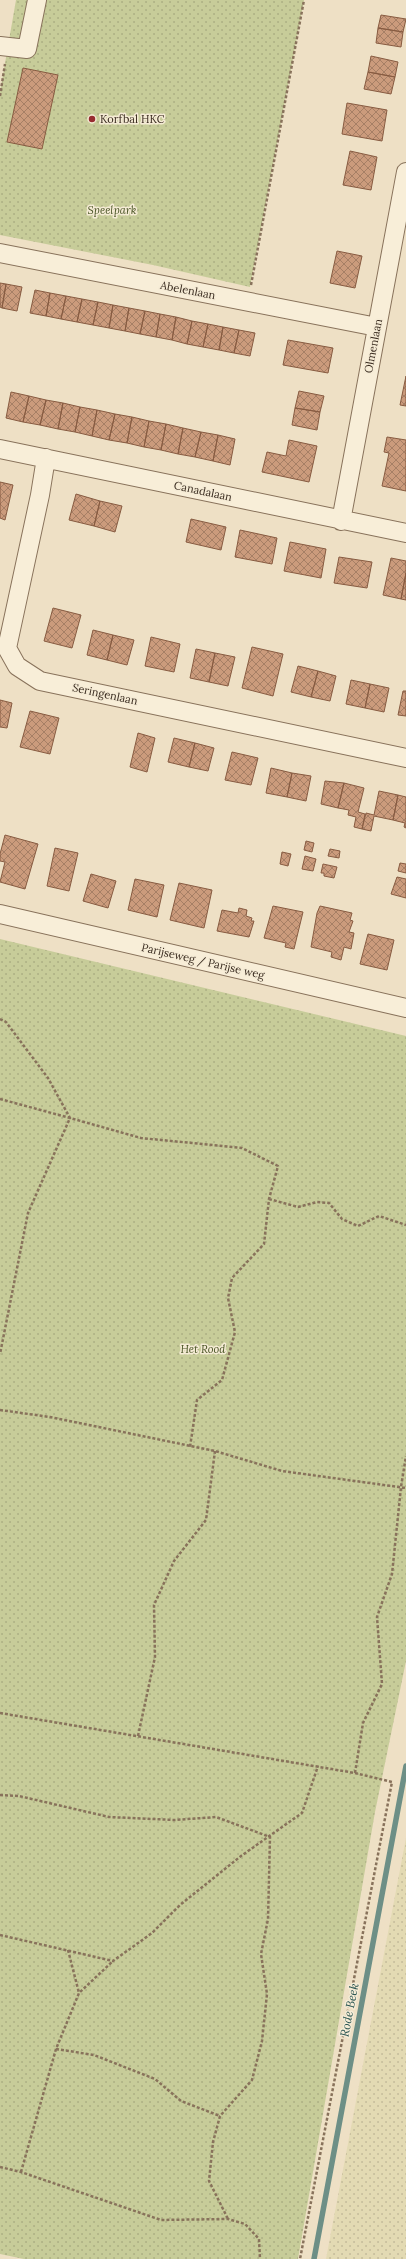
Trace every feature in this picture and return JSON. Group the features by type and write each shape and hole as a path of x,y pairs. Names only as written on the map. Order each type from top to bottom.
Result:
{"street":[{"path":"3,52 27,49 37,0"},
{"name":"Olmenlaan","path":"341,521 406,172"},
{"name":"Abelenlaan","path":"0,253 377,327"},
{"name":"Canadalaan","path":"0,449 341,521 406,533"},
{"name":"Seringenlaan","path":"46,458 40,495 7,648 17,666 40,681 406,758"},
{"name":"Parijseweg / Parijse weg","path":"0,914 406,1008"}],"path":[{"path":"248,302 304,0"},
{"path":"0,96 3,52"},
{"path":"0,1018 6,1022 48,1078 70,1118"},
{"path":"0,1099 141,1138 242,1148 278,1166 269,1199 264,1244 232,1278 228,1298 235,1332 222,1380 197,1400 190,1446"},
{"path":"0,1354 28,1213 70,1118"},
{"path":"269,1199 298,1207 317,1202 329,1203 342,1219 358,1226 379,1216 406,1224"},
{"path":"0,1410 50,1417 215,1451 282,1471 406,1488"},
{"path":"138,1736 155,1656 154,1605 174,1561 206,1520 215,1451"},
{"path":"355,1773 363,1723 382,1684 377,1617 392,1574 401,1487 406,1456"},
{"path":"0,1713 318,1766 392,1782 300,2259"},
{"path":"21,2172 56,2049 79,1993 114,1961 152,1933 180,1905 241,1856 302,1813 318,1766"},
{"path":"0,1795 19,1796 109,1817 175,1820 216,1817 270,1837"},
{"path":"228,2218 209,2181 213,2142 220,2116 252,2080 262,2041 267,1994 261,1954 268,1919 270,1837"},
{"path":"0,1935 114,1961"},
{"path":"68,1950 79,1993"},
{"path":"56,2049 94,2055 155,2079 181,2101 220,2116"},
{"path":"0,2167 21,2172 161,2220 228,2218 245,2224 259,2239 260,2259"}],"shaded area":[{"path":"406,1838 406,2259 326,2259"}],"green space":[{"name":"Speelpark","path":"16,0 304,0 250,287 153,265 0,235 0,92"},
{"name":"Het Rood","path":"0,939 406,1036 406,1661 375,1812 298,2259 24,2259 0,2254"}],"building":[{"path":"381,15 406,19 403,32 378,28"},
{"path":"378,28 403,32 401,47 376,43"},
{"path":"371,56 398,62 395,77 368,72"},
{"path":"23,68 58,75 42,149 7,142"},
{"path":"368,72 395,77 391,94 364,89"},
{"path":"347,103 387,110 382,141 342,134"},
{"path":"350,151 377,157 371,190 343,185"},
{"path":"337,251 362,256 355,288 330,283"},
{"path":"0,283 6,284 2,308 0,307"},
{"path":"6,284 22,287 17,311 2,308"},
{"path":"35,290 50,293 46,316 30,313"},
{"path":"50,293 66,296 61,319 46,316"},
{"path":"66,296 82,299 77,322 61,319"},
{"path":"82,299 98,302 93,325 77,322"},
{"path":"98,302 113,305 109,328 93,325"},
{"path":"113,305 129,308 125,331 109,328"},
{"path":"129,308 145,311 140,334 125,331"},
{"path":"145,311 160,314 156,337 140,334"},
{"path":"160,314 176,317 172,340 156,337"},
{"path":"176,317 192,321 187,344 172,340"},
{"path":"192,321 208,324 203,347 187,344"},
{"path":"208,324 223,327 219,350 203,347"},
{"path":"223,327 239,330 234,353 219,350"},
{"path":"239,330 255,333 250,356 234,353"},
{"path":"288,340 333,348 328,373 283,365"},
{"path":"406,376 406,406 400,405"},
{"path":"299,391 324,396 320,412 295,408"},
{"path":"11,392 29,396 23,422 6,418"},
{"path":"29,396 46,400 40,425 23,422"},
{"path":"46,400 63,403 58,429 40,425"},
{"path":"63,403 80,407 75,432 58,429"},
{"path":"80,407 97,410 92,436 75,432"},
{"path":"295,408 320,412 317,430 292,425"},
{"path":"97,410 115,414 109,440 92,436"},
{"path":"115,414 132,417 127,443 109,440"},
{"path":"132,417 149,421 144,447 127,443"},
{"path":"149,421 166,424 161,450 144,447"},
{"path":"166,424 183,428 178,454 161,450"},
{"path":"183,428 201,432 195,457 178,454"},
{"path":"201,432 218,435 213,461 195,457"},
{"path":"218,435 235,439 230,465 213,461"},
{"path":"387,437 406,440 406,491 382,486 389,453 384,452"},
{"path":"289,440 317,446 309,482 262,472 267,452 286,456"},
{"path":"0,482 13,485 5,520 0,518"},
{"path":"76,494 100,501 94,526 69,520"},
{"path":"100,501 122,506 115,532 94,526"},
{"path":"191,519 226,527 221,550 186,542"},
{"path":"240,530 277,538 272,564 235,557"},
{"path":"290,542 326,549 321,578 284,571"},
{"path":"339,557 372,562 367,588 334,583"},
{"path":"391,558 406,561 406,573 401,599 383,595"},
{"path":"406,573 406,600 401,599"},
{"path":"53,608 81,615 72,648 44,641"},
{"path":"93,630 113,635 107,660 87,655"},
{"path":"113,635 134,640 127,665 107,660"},
{"path":"151,637 180,644 174,672 145,666"},
{"path":"252,647 283,654 273,696 242,688"},
{"path":"196,649 215,653 209,682 190,678"},
{"path":"215,653 235,657 228,686 209,682"},
{"path":"298,666 318,671 311,697 291,692"},
{"path":"318,671 336,676 330,701 311,697"},
{"path":"351,680 370,684 365,708 346,704"},
{"path":"370,684 389,688 384,712 365,708"},
{"path":"403,691 406,691 406,716 398,715"},
{"path":"0,700 12,703 7,728 0,727"},
{"path":"30,711 59,718 50,754 20,747"},
{"path":"138,733 155,738 147,772 130,767"},
{"path":"174,738 195,743 189,767 168,762"},
{"path":"195,743 214,748 208,771 189,767"},
{"path":"232,752 258,758 251,785 225,780"},
{"path":"271,768 292,773 287,797 266,793"},
{"path":"292,773 311,776 306,801 287,797"},
{"path":"325,781 344,783 338,808 321,804"},
{"path":"344,783 364,788 358,812 365,814 362,829 354,827 356,817 348,815 349,810 338,808"},
{"path":"379,791 398,795 393,820 374,816 371,831 362,829 366,813 374,815"},
{"path":"398,795 406,797 406,828 404,827 405,823 393,820"},
{"path":"5,835 38,844 25,889 0,882 5,862 0,861 0,854"},
{"path":"306,841 314,843 312,852 304,850"},
{"path":"55,848 78,853 69,891 47,886"},
{"path":"330,849 340,851 339,858 328,856"},
{"path":"282,852 291,854 288,866 280,864"},
{"path":"305,856 316,859 313,871 302,869"},
{"path":"400,863 406,864 406,873 398,871"},
{"path":"323,864 337,867 334,878 324,876 324,873 321,873"},
{"path":"91,874 116,881 108,908 83,901"},
{"path":"397,877 406,879 406,898 391,894"},
{"path":"135,879 164,885 157,917 128,910"},
{"path":"179,883 212,890 204,928 170,920"},
{"path":"273,906 303,912 294,949 285,947 286,943 264,938"},
{"path":"320,906 352,913 350,920 353,921 349,932 354,933 351,949 344,947 341,960 331,957 332,952 311,947 317,913"},
{"path":"239,908 247,910 246,916 252,918 251,921 254,921 249,937 217,931 222,910 238,913"},
{"path":"368,934 394,940 387,970 360,964"}],"waterway":[{"name":"Rode Beek","path":"314,2259 406,1766"}],"place":[{"name":"Korfbal HKC","path":"92,119"}]}
